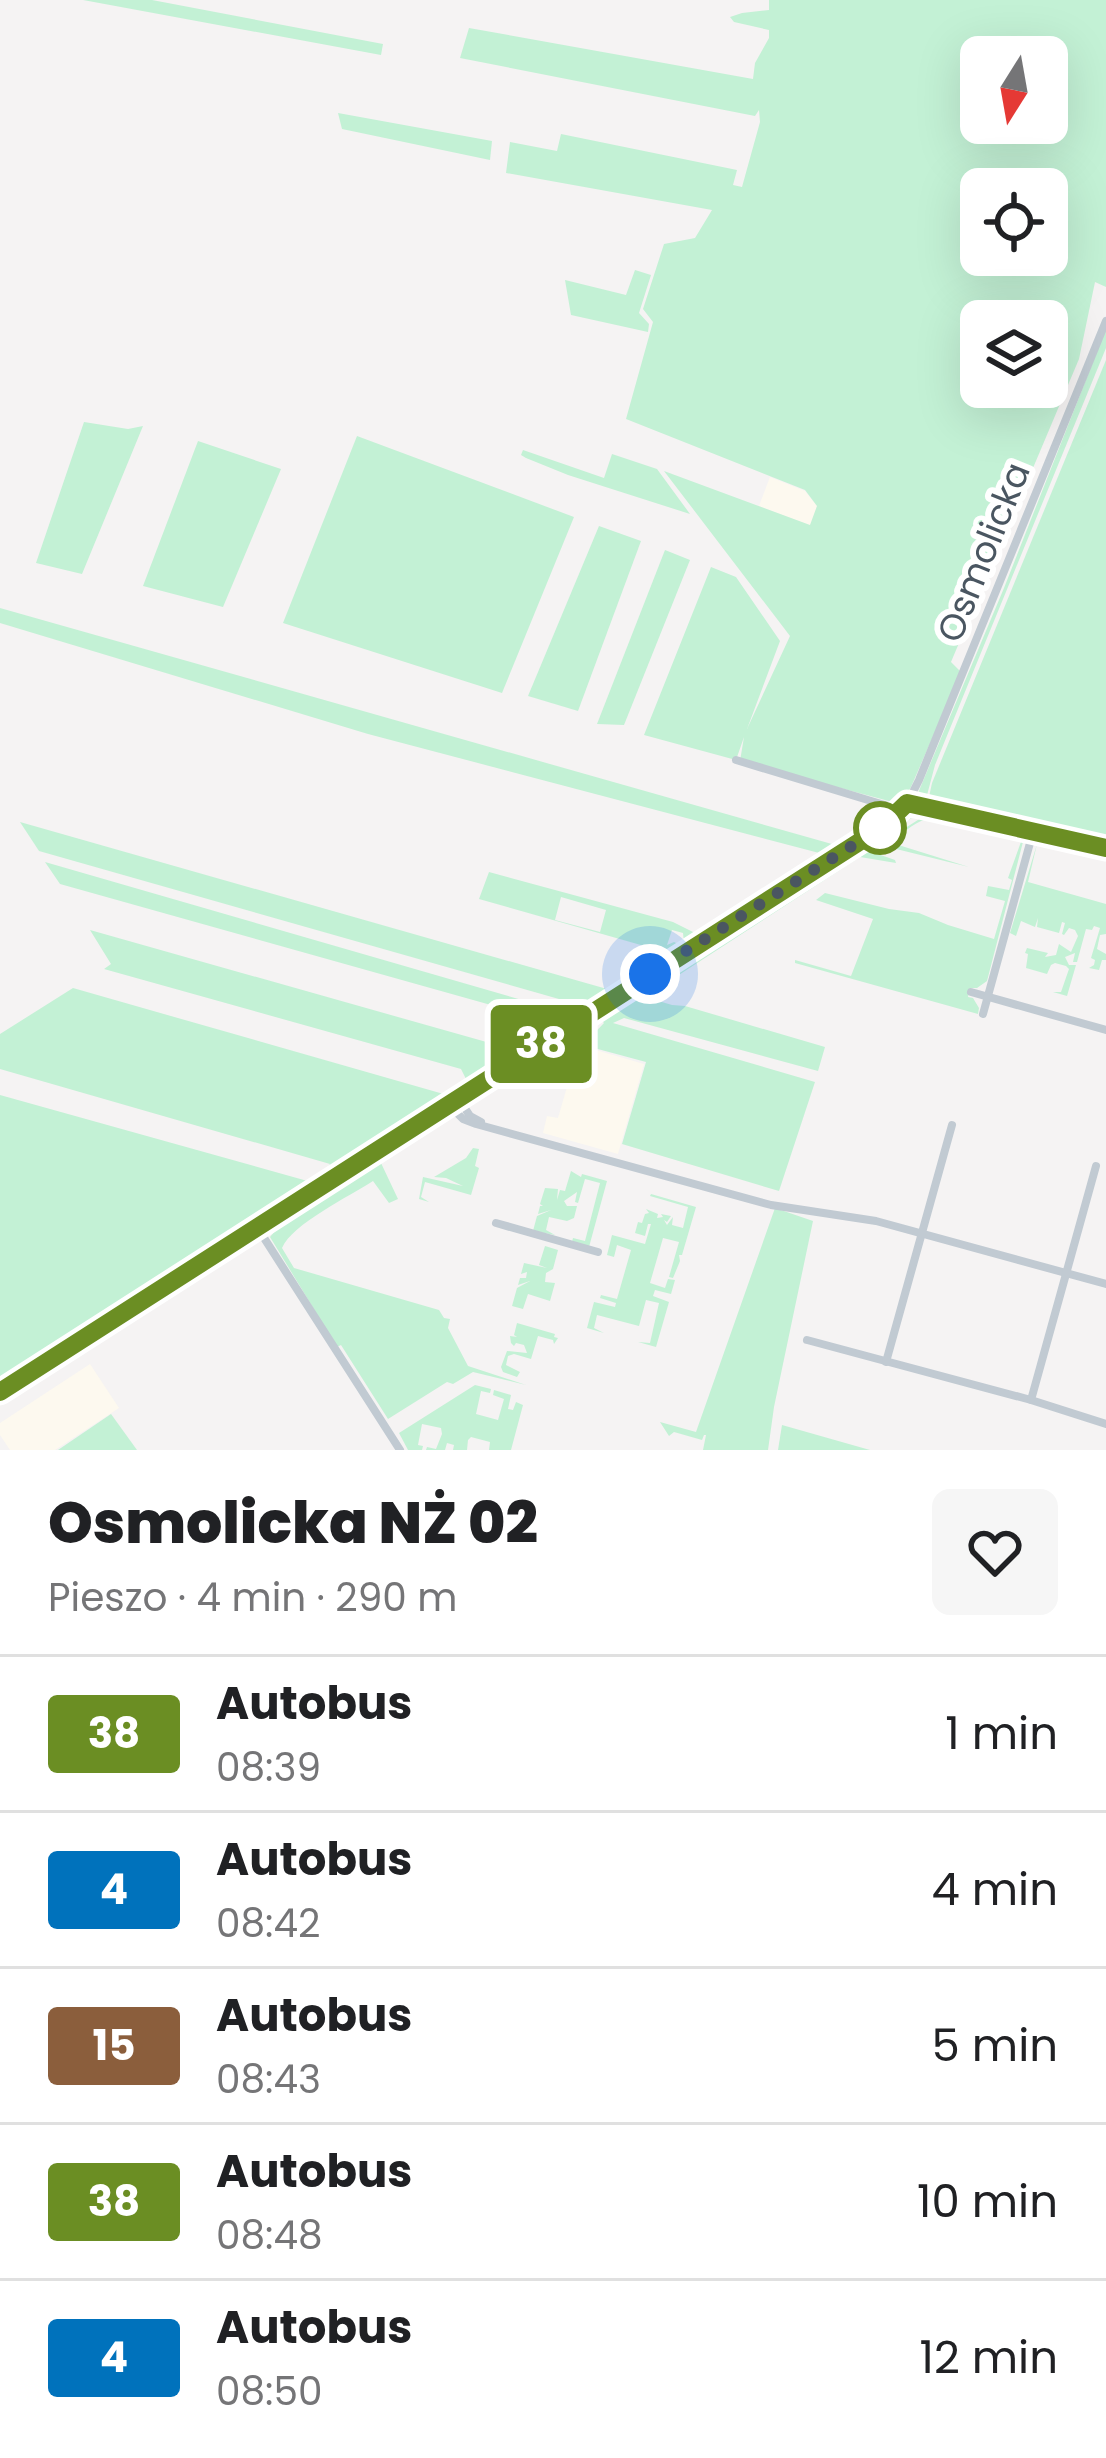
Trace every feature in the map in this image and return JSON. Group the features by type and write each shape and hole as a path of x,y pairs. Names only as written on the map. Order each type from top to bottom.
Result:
{"street":[{"name":"Osmolicka","path":"904,806 1106,321"},
{"path":"736,760 904,806 1106,848"},
{"path":"0,1392 881,828 904,806"},
{"path":"983,1014 1033,832"},
{"path":"971,992 1106,1030"},
{"path":"458,1098 470,1116 487,1126"},
{"path":"448,1104 464,1120 721,1191 776,1206 868,1220 1106,1284"},
{"path":"886,1362 952,1125"},
{"path":"1031,1400 1096,1166"},
{"path":"496,1222 598,1252"},
{"path":"257,1227 400,1450"},
{"path":"807,1340 1106,1424"}],"shaded area":[{"path":"770,477 805,491 817,506 811,526 759,506"},
{"path":"582,1046 644,1064 618,1154 543,1133 547,1116 558,1118"},
{"path":"90,1364 119,1408 55,1450 10,1450 0,1435 0,1423"}],"green space":[{"path":"83,0 152,0 383,44 381,55"},
{"path":"769,0 1106,0 1106,287 1095,282 1079,359 1068,385 1068,300 960,300 960,408 1058,408 951,662 961,672 900,804 740,761 744,737 736,760 644,735 711,567 736,577 780,641 747,729 790,636 664,471 810,525 817,506 805,490 626,419 653,322 643,309 664,244 695,238 712,210 506,173 510,142 557,151 561,134 737,170 733,185 742,187 759,110 755,116 460,58 469,28 753,79 769,30 730,17 769,10"},
{"path":"338,113 492,141 490,160 342,129"},
{"path":"635,270 651,275 639,313 649,324 648,332 571,315 565,280 626,295"},
{"path":"1106,329 1106,348 935,765 926,799 918,793"},
{"path":"1106,360 1106,835 929,797"},
{"path":"84,422 128,429 143,426 82,574 36,563"},
{"path":"357,436 574,517 502,693 283,623"},
{"path":"198,441 281,469 223,607 143,586"},
{"path":"523,450 604,478 612,454 657,469 690,514 568,475 526,458 521,455"},
{"path":"599,526 641,541 578,711 528,696"},
{"path":"665,550 690,560 624,725 597,724"},
{"path":"0,608 839,846 823,854 368,734 0,623"},
{"path":"913,812 921,812 522,1067 559,1037"},
{"path":"938,815 1013,831 1024,838 987,981 970,988 968,997 979,1008 978,1014 795,963 851,976 873,919 816,900 825,893 919,913 994,939 1005,901 986,896 988,886 1009,890 1012,880 1008,878 1022,839 974,823 932,819"},
{"path":"921,818 932,819 916,824 892,843 969,867 880,845 872,852 896,863 860,857 645,997 825,1047 818,1071 624,1018 613,1023 815,1082 779,1191 622,1144 646,1062 583,1045 602,1021"},
{"path":"20,822 614,991 587,1007 39,851"},
{"path":"1037,844 1028,882 1106,904 1106,934 1100,935 1097,949 1106,954 1106,960 1099,970 1089,968 1094,965 1091,958 1100,928 1086,929 1077,962 1073,962 1075,953 1065,957 1069,965 1076,965 1067,996 1053,992 1061,992 1069,969 1055,963 1047,974 1026,968 1025,953 1027,948 1048,953 1045,957 1056,955 1059,944 1071,952 1078,936 1075,930 1069,928 1062,934 1062,922 1059,933 1037,927 1038,918 1035,927 1021,921 1016,936 1010,933"},
{"path":"45,862 574,1015 469,1085 461,1069 104,969 111,964 90,930 490,1043 498,1007 60,884"},
{"path":"489,872 673,922 697,934 684,943 683,933 672,930 667,945 680,945 669,953 479,899","holes":["561,897 606,910 600,932 555,920"]},
{"path":"73,988 447,1095 326,1178 323,1175 330,1164 0,1069 0,1034"},
{"path":"0,1095 311,1182 310,1187 0,1384"},
{"path":"473,1148 479,1149 475,1166 479,1168 471,1195 425,1182 421,1197 429,1202 419,1199 423,1177 463,1186 434,1177 466,1158"},
{"path":"381,1163 398,1199 389,1203 373,1181 323,1211 282,1248 294,1268 439,1310 450,1319 448,1328 468,1366 526,1385 473,1372 453,1384 447,1382 388,1419 341,1345 337,1347 270,1237"},
{"path":"571,1171 607,1181 589,1247 572,1242 573,1238 585,1241 600,1183 585,1179 578,1203 577,1192 564,1201 577,1206 574,1218 549,1217 546,1230 555,1235 533,1231 537,1216 551,1210 538,1214 545,1188 558,1189 557,1200"},
{"path":"651,1194 696,1207 673,1278 669,1277 679,1242 663,1238 650,1283 665,1288 668,1279 675,1280 671,1294 655,1290 653,1296 669,1302 656,1347 638,1342 650,1343 659,1303 646,1300 639,1326 597,1315 594,1328 604,1333 587,1328 594,1302 615,1307 616,1303 600,1298 617,1299 631,1250 617,1245 614,1257 607,1255 612,1235 645,1244 651,1224 645,1236 635,1233 638,1222 649,1213 646,1209 658,1214 657,1218 671,1216 664,1220 667,1225 673,1217 672,1225 683,1228 688,1207"},
{"path":"775,1208 813,1221 768,1450 703,1450 706,1435 702,1440 674,1432 669,1436 660,1422 696,1432"},
{"path":"545,1246 558,1250 553,1269 546,1273 545,1282 555,1283 550,1301 528,1294 523,1309 512,1306 517,1288 530,1281 518,1285 520,1278 526,1278 527,1272 521,1274 524,1263 547,1268 539,1265"},
{"path":"517,1323 558,1338 554,1344 538,1336 531,1359 508,1356 506,1365 520,1372 517,1377 501,1367 507,1351 527,1353 524,1345 511,1343 510,1336 517,1337"},
{"path":"475,1385 491,1389 490,1393 481,1391 476,1414 498,1420 504,1399 493,1395 494,1390 511,1395 508,1409 513,1410 516,1402 523,1405 511,1450 489,1450 490,1442 471,1437 467,1450 453,1450 454,1445 447,1443 445,1450 426,1450 436,1449 442,1434 441,1428 422,1424 418,1445 422,1450 408,1450 399,1433"},
{"path":"111,1414 137,1450 58,1450"},
{"path":"782,1425 870,1450 778,1450"}],"bus line":[{"name":"38","path":"0,1392 881,828 907,803 1106,848"}],"route":[{"path":"650,974 880,828"}]}
